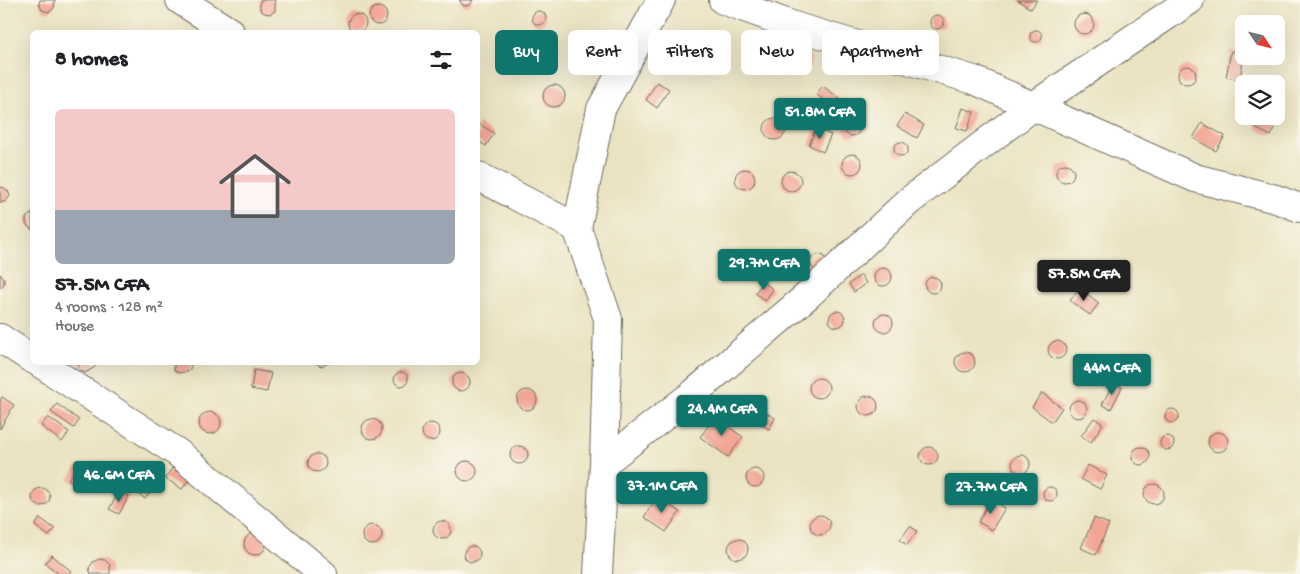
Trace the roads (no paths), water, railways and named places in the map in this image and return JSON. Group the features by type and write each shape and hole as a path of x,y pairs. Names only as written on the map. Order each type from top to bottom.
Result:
{"street":[{"path":"180,0 227,30"},
{"path":"598,574 604,463 608,319 577,228 601,109 661,0"},
{"path":"723,0 797,27 974,80 1035,105 1195,178 1276,199 1300,208"},
{"path":"604,463 694,393 806,296 909,201 1035,105 1190,0"},
{"path":"480,177 577,228"},
{"path":"0,338 30,358"},
{"path":"43,365 178,452 323,574"}]}
